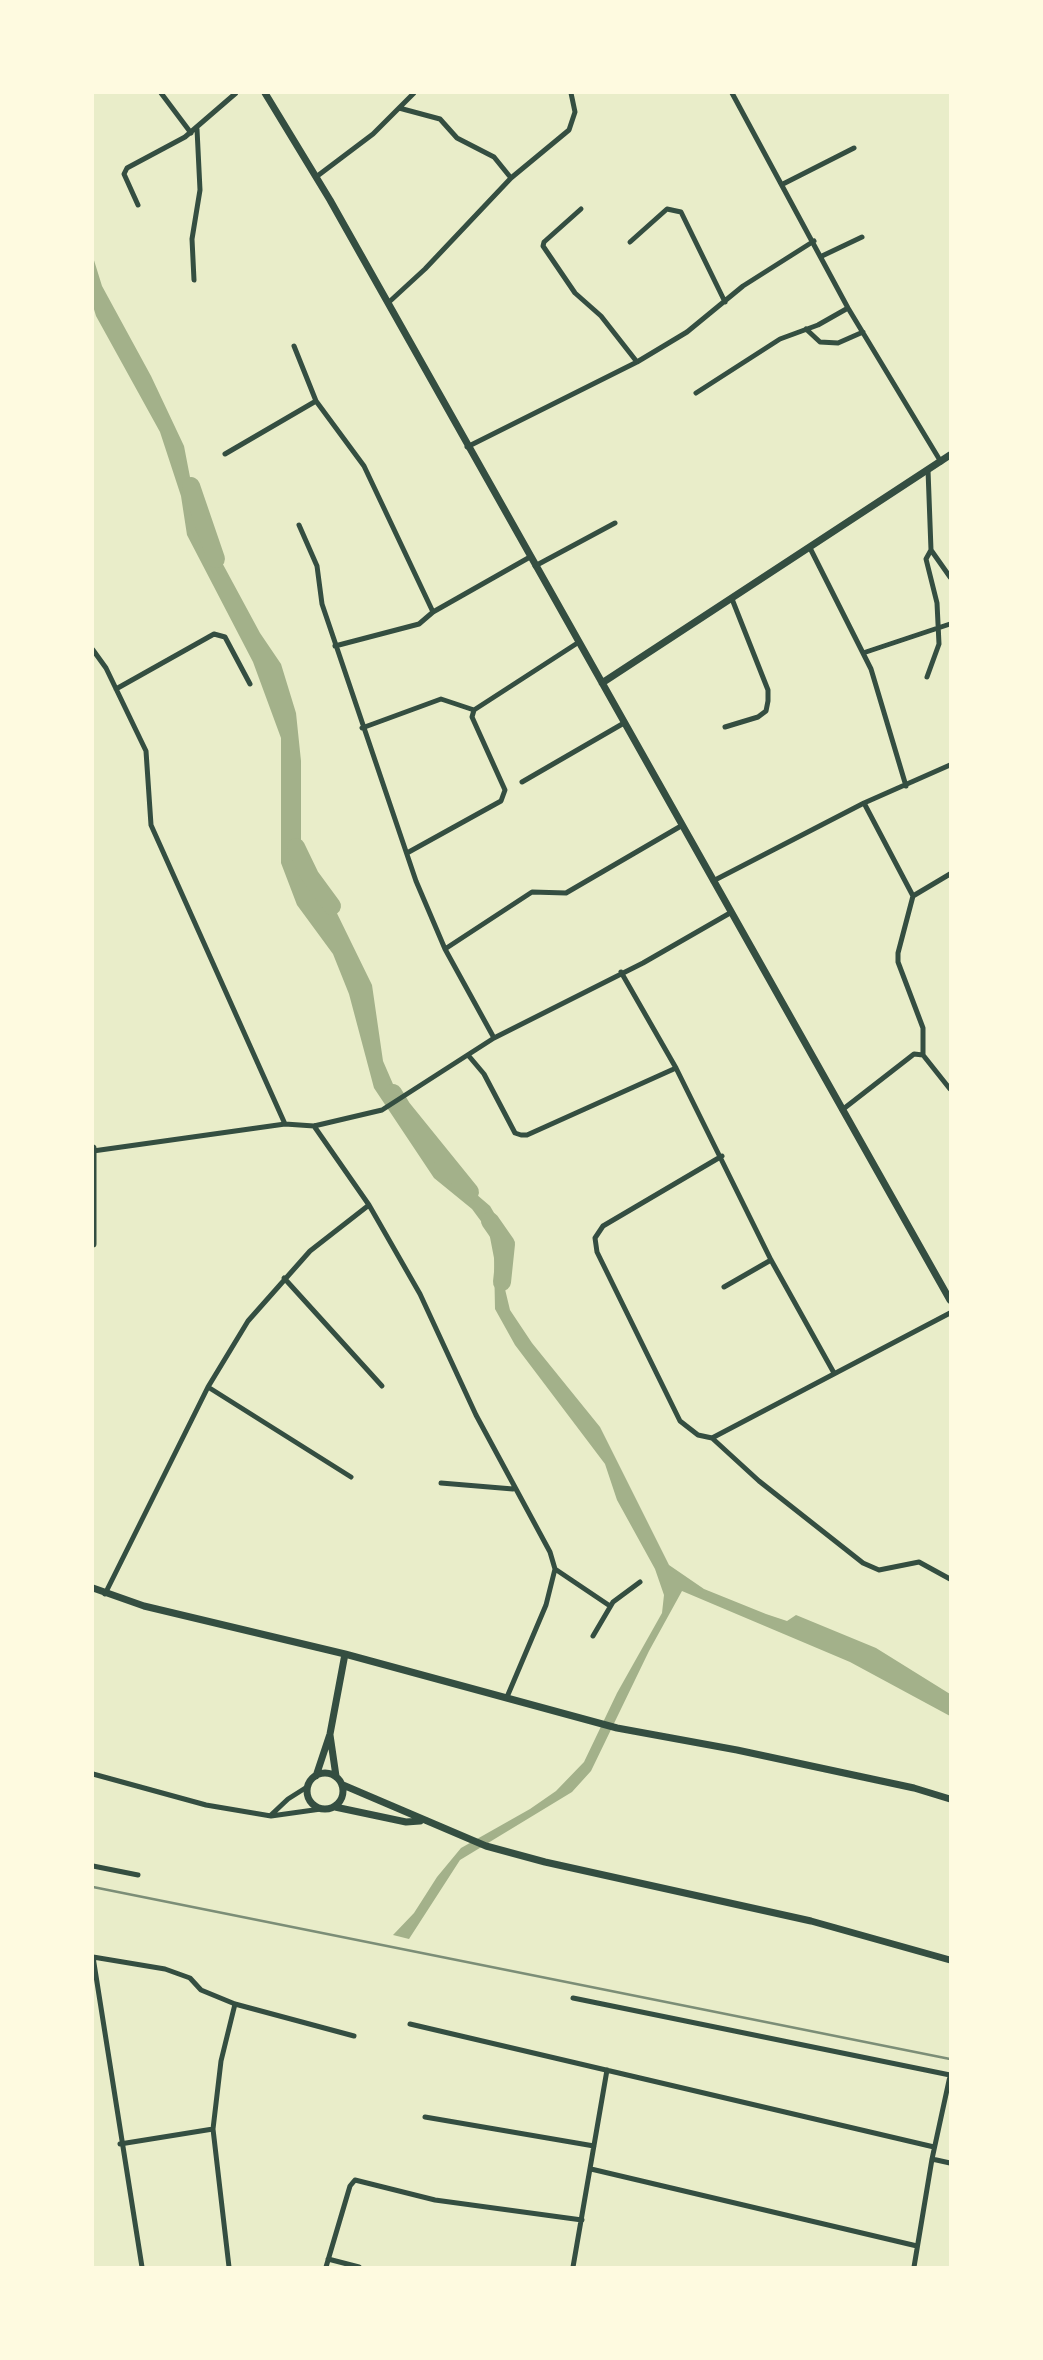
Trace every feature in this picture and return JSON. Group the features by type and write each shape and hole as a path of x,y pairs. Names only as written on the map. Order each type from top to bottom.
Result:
{"street":[{"path":"161,93 191,133"},
{"path":"138,205 124,174 127,168 197,129 236,93"},
{"path":"265,93 388,303 950,1300"},
{"path":"388,303 425,269 511,178 569,130 574,120 571,93"},
{"path":"732,93 848,308 941,461"},
{"path":"316,177 373,134 412,94"},
{"path":"399,108 440,119 457,138 494,157 511,178"},
{"path":"194,280 192,239 200,190 197,129"},
{"path":"783,184 854,148"},
{"path":"581,209 544,242 544,246 575,293 601,316 636,362"},
{"path":"630,242 667,209 681,212 725,303"},
{"path":"822,256 862,237"},
{"path":"467,447 636,362 687,332 743,286 814,242"},
{"path":"696,393 780,339 848,308"},
{"path":"806,329 820,342 838,343 863,332"},
{"path":"294,346 316,401 364,466 433,611"},
{"path":"225,454 316,401"},
{"path":"602,683 950,455"},
{"path":"926,677 939,644 939,626 926,559 931,550 928,470"},
{"path":"535,566 615,523"},
{"path":"299,525 317,566 322,604 335,646 407,853 445,949 494,1038"},
{"path":"810,548 863,653 906,786"},
{"path":"931,550 948,574"},
{"path":"335,646 419,624 433,611 530,557"},
{"path":"725,727 758,717 766,710 768,701 768,690 732,599"},
{"path":"863,653 950,624"},
{"path":"116,689 214,634 225,637 250,684"},
{"path":"407,853 497,804 504,796 505,790 472,717 474,710 579,642"},
{"path":"93,650 116,689 146,751 151,825 285,1124"},
{"path":"362,728 441,699 474,710"},
{"path":"522,782 624,723"},
{"path":"713,881 864,803 950,765"},
{"path":"864,803 913,896"},
{"path":"445,949 532,892 566,893 681,826"},
{"path":"950,874 913,896 903,924 898,962 923,1028 923,1055 950,1089"},
{"path":"93,1244 93,1149 285,1124 314,1126 382,1110 494,1038 730,913"},
{"path":"621,972 676,1068 722,1156 771,1260 834,1373"},
{"path":"842,1110 914,1054 923,1055"},
{"path":"468,1055 484,1074 515,1133 521,1135 676,1068"},
{"path":"314,1126 369,1205 420,1294 513,1489 550,1552 555,1569 546,1605 507,1697"},
{"path":"722,1156 603,1226 595,1238 597,1252 680,1421 698,1435 712,1438 759,1481 863,1563 879,1570 919,1562 950,1579"},
{"path":"105,1594 208,1387 248,1321 310,1251 369,1205"},
{"path":"724,1287 771,1260"},
{"path":"284,1278 382,1386"},
{"path":"712,1438 950,1313"},
{"path":"208,1387 351,1477"},
{"path":"441,1483 513,1489"},
{"path":"555,1569 610,1606"},
{"path":"593,1636 610,1606 640,1582"},
{"path":"93,1588 105,1594 213,1624 345,1654 617,1728 737,1750 950,1799"},
{"path":"271,1816 288,1799 307,1787 316,1776 330,1734 345,1654"},
{"path":"330,1734 336,1776 342,1785 342,1797 335,1807"},
{"path":"316,1776 326,1773 336,1776"},
{"path":"93,1774 206,1805 271,1816 335,1807 406,1822 421,1821"},
{"path":"342,1785 471,1841 545,1863 811,1921 950,1960"},
{"path":"307,1787 310,1801 321,1809"},
{"path":"93,1866 138,1875"},
{"path":"142,2267 120,2144 93,1957 165,1969 190,1979 201,1990 235,2004 354,2036"},
{"path":"573,1998 950,2075 934,2147 914,2267"},
{"path":"229,2267 212,2129 221,2061 235,2004"},
{"path":"410,2024 934,2147"},
{"path":"573,2267 607,2070"},
{"path":"425,2117 594,2146"},
{"path":"120,2144 212,2129"},
{"path":"932,2159 950,2163"},
{"path":"591,2169 917,2246"},
{"path":"326,2267 350,2186 355,2180 435,2200 582,2220"},
{"path":"328,2259 359,2267"}],"shaded area":[{"path":"93,257 102,286 151,376 184,446 200,529 212,544 260,633 281,664 296,713 301,761 301,849 308,877 329,897 372,985 383,1061 409,1121 434,1158 490,1206 503,1228 504,1285 510,1310 532,1343 600,1427 669,1565 704,1589 766,1614 787,1621 796,1615 876,1648 950,1694 950,1716 850,1662 682,1591 649,1651 591,1771 572,1792 460,1860 409,1939 393,1935 414,1913 437,1877 461,1848 556,1791 584,1762 617,1693 662,1613 664,1595 655,1569 617,1500 605,1464 515,1345 495,1309 494,1258 489,1232 472,1209 434,1178 374,1088 349,994 333,954 297,905 281,863 281,738 253,662 187,535 181,496 160,432 96,316 93,306"}],"waterway":[{"path":"191,486 216,559"},
{"path":"296,847 310,876 332,906"},
{"path":"393,1093 402,1108 470,1192"},
{"path":"490,1221 506,1244 502,1282"}],"railway":[{"path":"93,1887 950,2059"}]}
